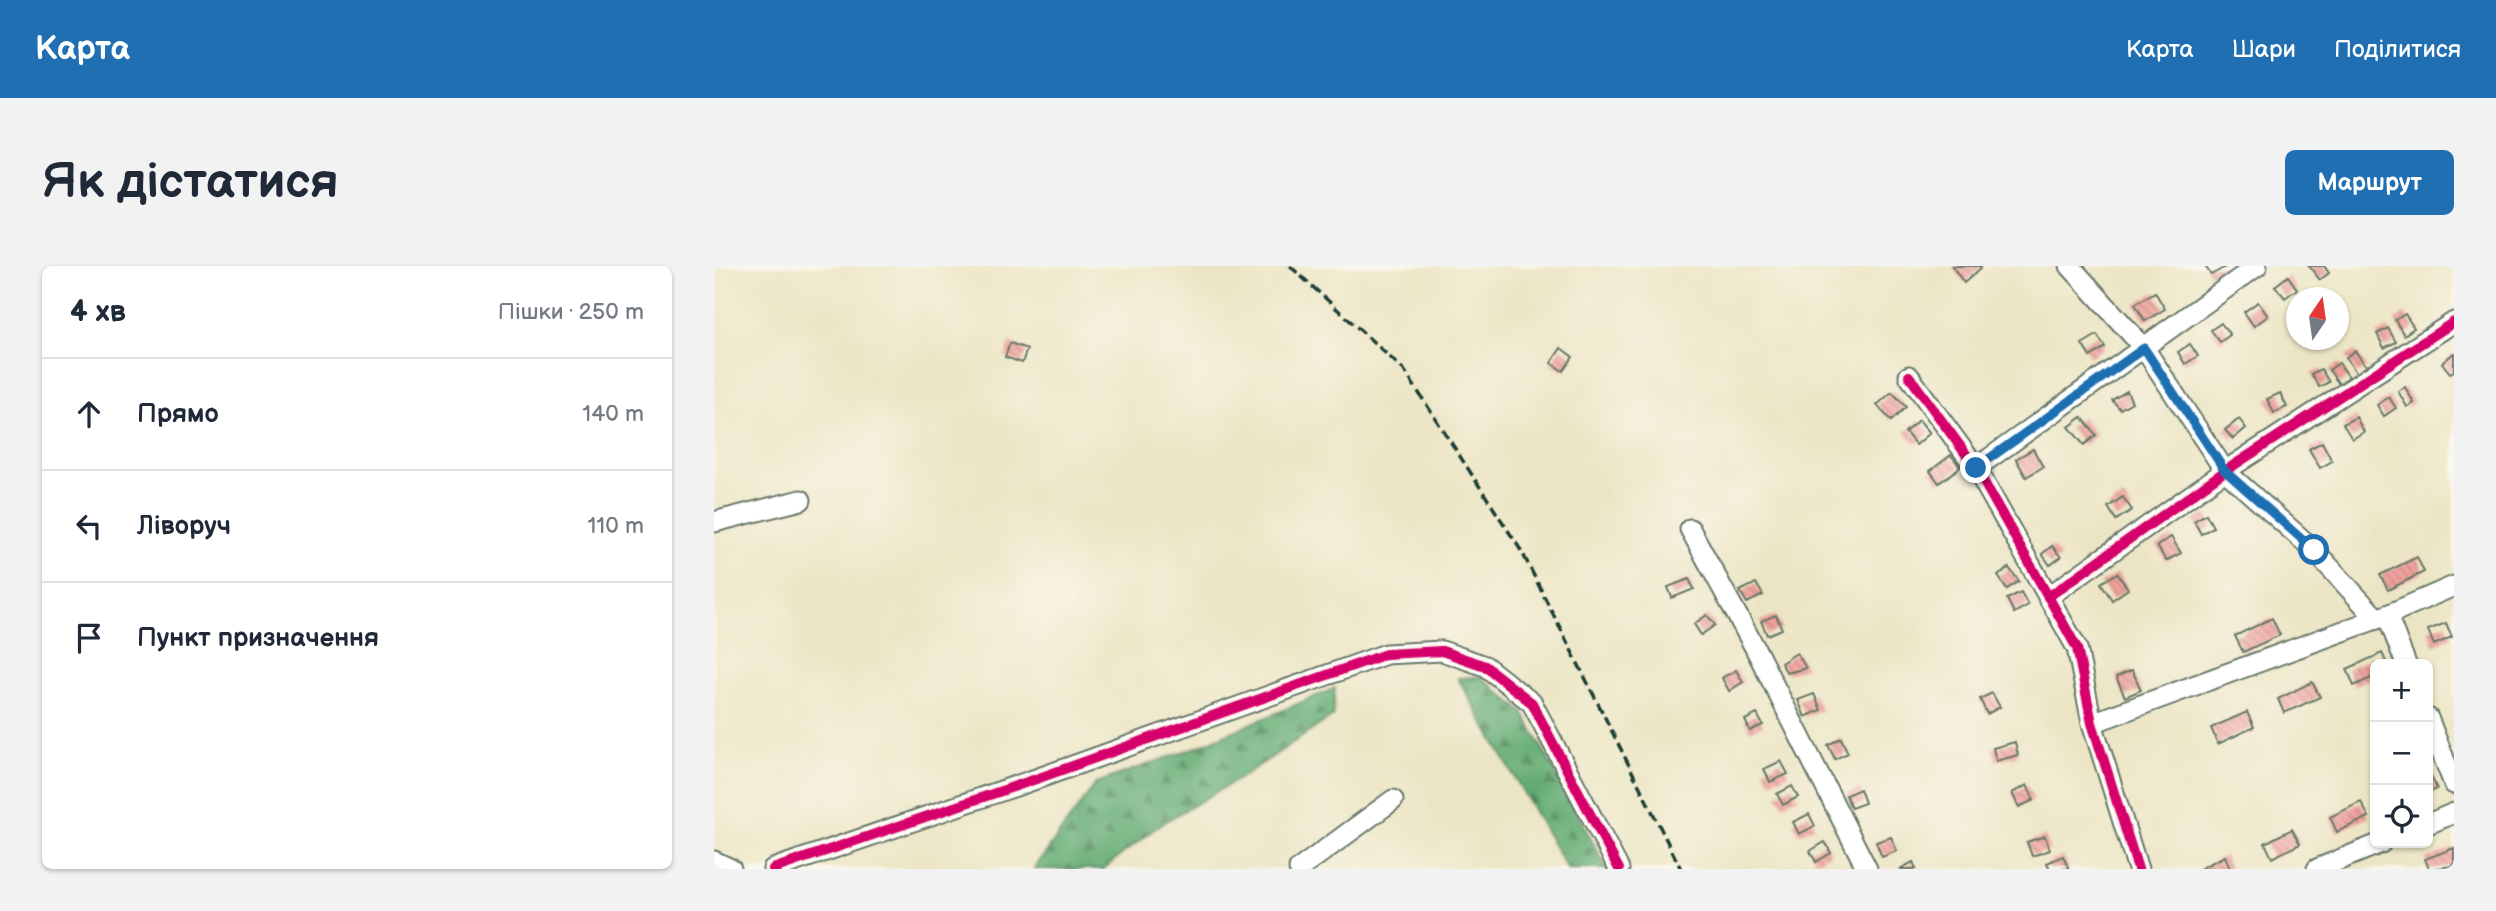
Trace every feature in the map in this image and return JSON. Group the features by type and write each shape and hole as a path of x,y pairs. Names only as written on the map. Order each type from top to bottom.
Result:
{"street":[{"path":"2070,266 2144,348 2225,471 2314,550 2382,617 2403,659"},
{"path":"1976,468 2256,266"},
{"path":"2048,597 2225,471 2454,322"},
{"path":"1909,376 1976,468 2077,648 2092,723 2138,869"},
{"path":"714,522 801,500"},
{"path":"1690,529 1867,869"},
{"path":"2092,723 2382,617 2454,586"},
{"path":"773,869 1039,778 1321,675 1386,654 1442,651 1485,666 1532,703 1619,869"},
{"path":"2430,722 2454,785"},
{"path":"1299,869 1393,800"},
{"path":"2433,822 2454,813"},
{"path":"2317,869 2370,847"},
{"path":"714,861 731,869"}],"green space":[{"path":"1480,676 1523,712 1607,869 1567,869 1458,678"},
{"path":"1335,688 1333,716 1242,777 1161,824 1103,869 1034,869 1096,783 1194,748"}],"building":[{"path":"1952,266 1979,266 1981,268 1964,283"},
{"path":"2205,266 2227,266 2211,275"},
{"path":"2309,266 2324,266 2329,273 2320,280"},
{"path":"2288,276 2296,287 2286,287 2285,298 2275,286"},
{"path":"2155,292 2165,309 2145,321 2135,304"},
{"path":"2258,302 2268,316 2254,326 2244,312"},
{"path":"2405,314 2414,328 2404,335 2395,320"},
{"path":"2221,323 2230,335 2220,342 2211,330"},
{"path":"2388,328 2396,342 2384,348 2377,334"},
{"path":"2097,335 2105,347 2090,357 2082,344"},
{"path":"1010,343 1027,349 1022,363 1005,357"},
{"path":"2190,344 2198,356 2185,364 2178,352"},
{"path":"1561,348 1573,357 1563,371 1551,363"},
{"path":"2355,351 2367,367 2357,374 2346,357"},
{"path":"2454,353 2454,371 2450,373 2442,363"},
{"path":"2339,363 2349,377 2339,384 2329,370"},
{"path":"2321,369 2329,382 2319,387 2311,374"},
{"path":"2405,387 2414,403 2407,407 2398,391"},
{"path":"2127,391 2132,402 2120,409 2112,400"},
{"path":"1892,392 1906,407 1891,421 1877,405"},
{"path":"2280,393 2287,407 2274,413 2267,399"},
{"path":"2389,397 2396,408 2384,416 2377,405"},
{"path":"2082,417 2096,435 2084,445 2069,427"},
{"path":"2356,417 2364,432 2352,439 2343,424"},
{"path":"2239,419 2246,428 2233,439 2225,430"},
{"path":"1919,420 1930,433 1916,445 1905,432"},
{"path":"2322,442 2332,461 2320,468 2309,449"},
{"path":"2033,449 2043,467 2026,477 2016,459"},
{"path":"1951,455 1960,467 1939,483 1930,471"},
{"path":"2123,497 2132,510 2116,520 2108,507"},
{"path":"2206,514 2213,527 2201,534 2194,521"},
{"path":"2171,537 2181,553 2166,561 2157,546"},
{"path":"2052,546 2061,557 2050,565 2042,554"},
{"path":"2417,557 2424,572 2388,590 2380,575"},
{"path":"2009,568 2019,581 2007,589 1998,576"},
{"path":"2117,573 2128,589 2112,600 2101,583"},
{"path":"1689,579 1694,589 1672,598 1668,587"},
{"path":"1756,583 1763,595 1747,603 1740,591"},
{"path":"2021,592 2028,605 2014,613 2007,599"},
{"path":"1707,615 1715,625 1701,635 1694,624"},
{"path":"1776,615 1782,629 1767,635 1761,621"},
{"path":"2272,618 2280,635 2243,652 2235,636"},
{"path":"2446,623 2452,637 2434,645 2428,630"},
{"path":"1797,653 1806,668 1787,673 1781,663"},
{"path":"2382,653 2385,659 2370,659 2370,678 2354,686 2347,669"},
{"path":"1736,670 1743,682 1729,691 1722,678"},
{"path":"2132,670 2141,690 2125,697 2116,677"},
{"path":"2312,682 2320,697 2284,713 2278,699"},
{"path":"1992,693 2000,707 1987,714 1980,699"},
{"path":"1814,694 1821,710 1805,717 1798,700"},
{"path":"2247,712 2254,727 2218,744 2211,728"},
{"path":"1757,714 1763,725 1750,731 1745,720"},
{"path":"1841,738 1848,753 1835,759 1828,745"},
{"path":"2015,742 2018,755 1996,761 1993,748"},
{"path":"1781,761 1788,774 1770,782 1764,769"},
{"path":"2027,785 2034,800 2019,807 2012,793"},
{"path":"1792,786 1798,797 1783,805 1777,794"},
{"path":"1860,789 1865,803 1851,808 1846,795"},
{"path":"2361,802 2369,817 2337,832 2330,817"},
{"path":"1809,814 1815,826 1799,834 1793,822"},
{"path":"2292,829 2300,844 2272,858 2265,843"},
{"path":"2045,836 2050,850 2032,856 2027,842"},
{"path":"1891,837 1897,851 1882,857 1876,842"},
{"path":"1825,842 1831,853 1816,862 1810,851"},
{"path":"2454,848 2454,866 2429,869 2425,859"},
{"path":"2063,856 2069,869 2050,869 2047,863"},
{"path":"2225,856 2230,869 2200,869 2209,864"},
{"path":"1913,862 1916,869 1900,869"}],"railway":[{"path":"1290,266 1404,370 1522,552 1681,869"}],"cycle path":[{"path":"2048,597 2225,471 2454,322"},
{"path":"1909,376 1976,468 2077,648 2092,723 2138,869"},
{"path":"773,869 1039,778 1386,654 1442,651 1485,666 1532,703 1619,869"}],"route":[{"path":"1976,468 2144,348 2225,471 2314,550"}]}
